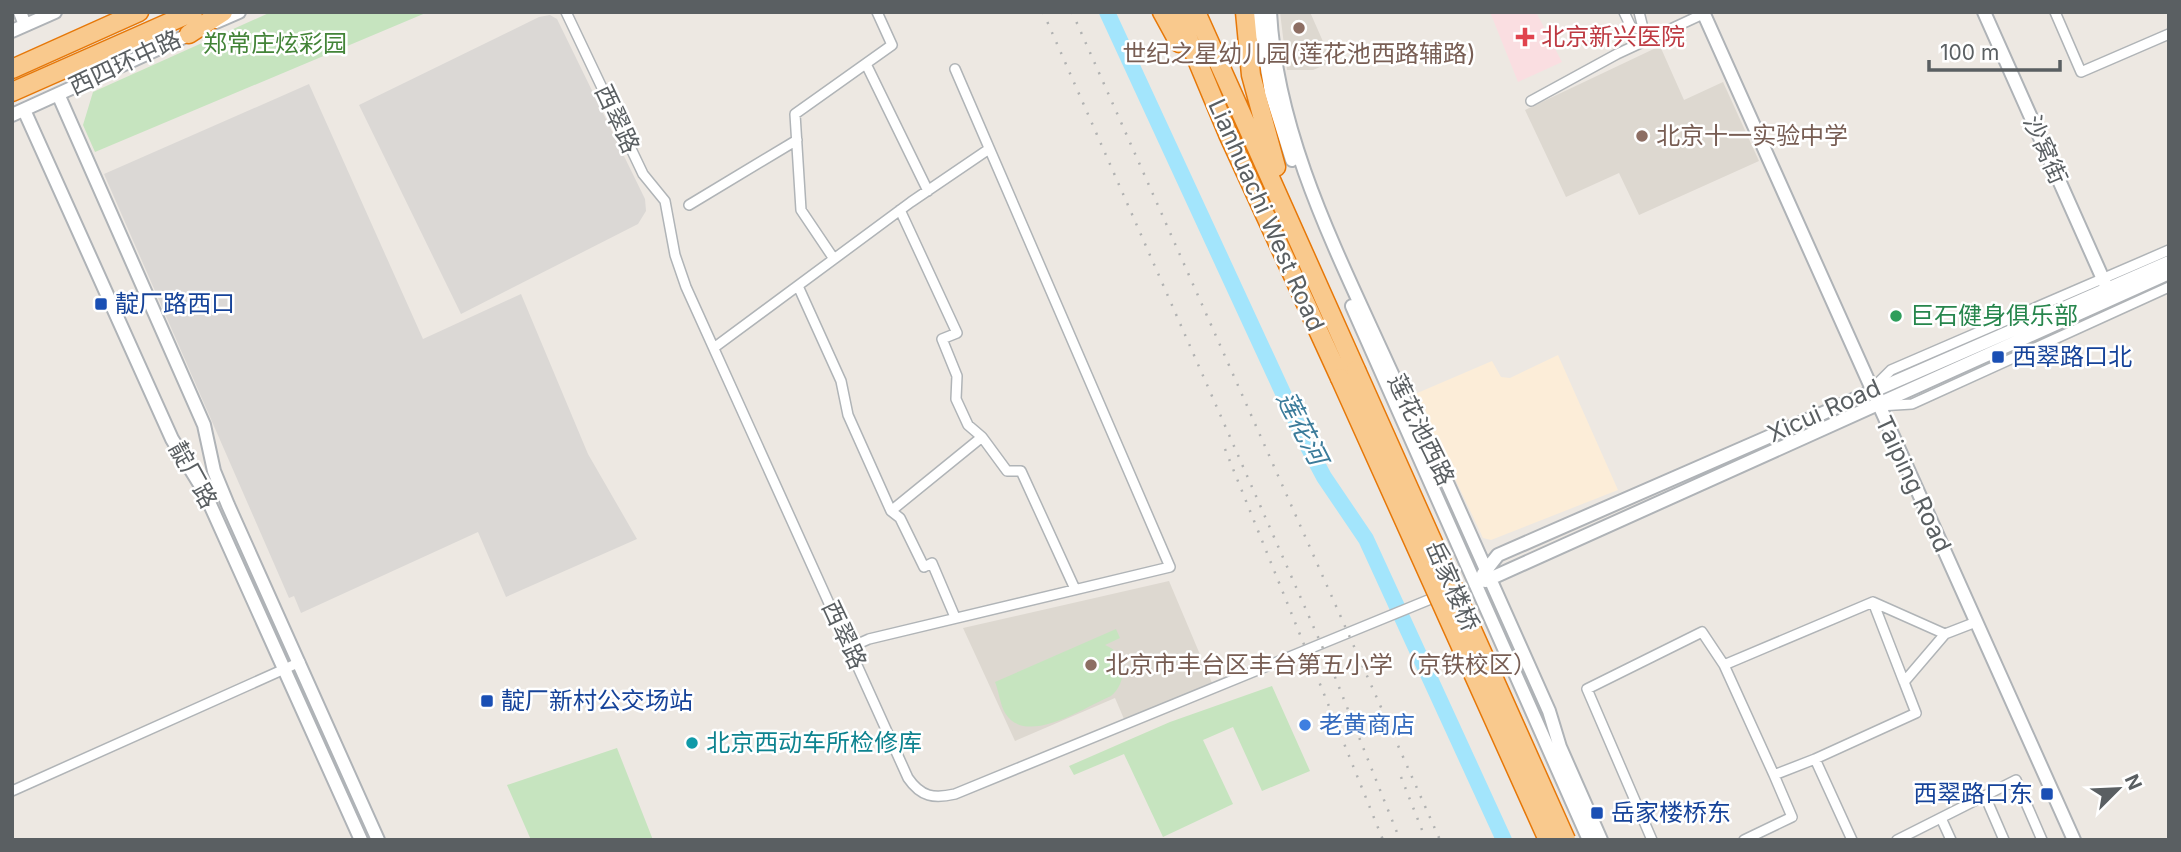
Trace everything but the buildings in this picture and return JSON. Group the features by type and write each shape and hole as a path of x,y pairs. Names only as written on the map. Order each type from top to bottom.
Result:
{"highway":[{"name":"西四环中路","path":"12,69 139,12"},
{"name":"西四环中路","path":"12,92 193,12"},
{"path":"189,34 223,12"},
{"path":"1162,12 1228,134"},
{"name":"Lianhuachi West Road","path":"1177,12 1228,134 1348,374"},
{"name":"Lianhuachi West Road","path":"1196,12 1297,238 1348,374"},
{"path":"1245,12 1251,75 1297,238"},
{"name":"岳家楼桥","path":"1348,374 1548,840"},
{"name":"岳家楼桥","path":"1348,374 1566,840"}],"street":[{"path":"20,12 25,25"},
{"path":"12,31 55,12"},
{"name":"西四环中路","path":"18,113 239,12"},
{"name":"西翠路","path":"566,12 643,174 665,201 675,255 686,287 908,778 921,793 940,797 1474,581"},
{"path":"834,259 801,210 795,114 892,45 877,12"},
{"name":"莲花池西路","path":"1258,12 1265,66 1277,114 1318,230 1589,840"},
{"name":"莲花池西路","path":"1270,12 1283,100 1295,144 1325,226 1489,576 1601,840"},
{"path":"1624,12 1631,27 1642,30"},
{"path":"1639,12 1644,22 1642,30 1646,40"},
{"name":"沙窝街","path":"1983,12 2104,283"},
{"path":"2055,12 2081,72 2169,34"},
{"path":"1531,101 1703,13"},
{"name":"Taiping Road","path":"1703,13 2074,840"},
{"path":"866,64 928,191"},
{"path":"851,647 869,639 955,617 1170,567 955,69"},
{"path":"58,94 204,425 214,471 223,494 378,840"},
{"name":"靛厂路","path":"18,113 172,439 204,491 361,840"},
{"path":"689,205 797,140"},
{"path":"715,347 900,210 989,149"},
{"path":"900,210 957,333 942,338 957,376 956,399 968,425 982,437 1007,471 1021,471 1076,589"},
{"path":"2104,283 2169,250"},
{"name":"Xicui Road","path":"1489,576 1498,555 1871,391 2104,283 2169,262"},
{"name":"Xicui Road","path":"1489,576 1878,406 2169,273"},
{"path":"798,286 841,381 848,415 891,511 900,518 923,567 932,563 955,617"},
{"path":"1878,406 1912,404 2169,286"},
{"path":"891,511 982,437"},
{"path":"1474,581 1489,576"},
{"path":"1724,666 1873,601 1944,634"},
{"path":"1774,775 1916,713 1873,601"},
{"path":"1905,682 1944,634 1976,622"},
{"path":"1652,840 1587,689 1702,632 1724,666 1792,817 1744,840"},
{"path":"12,791 300,662"},
{"path":"1815,759 1853,840"},
{"path":"1897,840 2016,780 2042,840"},
{"path":"1985,796 2004,840"},
{"path":"1941,818 1951,840"}],"shaded area":[{"name":"世纪之星幼儿园(莲花池西路辅路)","path":"1280,12 1310,12 1332,62 1313,70 1287,70"},
{"name":"北京新兴医院","path":"1490,12 1536,12 1562,62 1518,82"},
{"path":"550,15 557,19 645,199 646,211 638,224 461,314 359,105 539,17"},
{"name":"北京十一实验中学","path":"1660,46 1684,100 1723,82 1759,161 1639,215 1619,173 1566,197 1525,110"},
{"path":"309,84 423,339 521,294 588,454 637,539 506,597 478,532 301,613 294,596 289,598 104,174"},
{"path":"1558,355 1618,490 1491,540 1483,538 1415,394 1492,361 1501,377 1510,378"},
{"name":"北京市丰台区丰台第五小学（京铁校区）","path":"1169,581 1212,683 1124,719 1115,698 1015,741 963,628"}],"green space":[{"name":"郑常庄炫彩园","path":"271,12 428,12 95,152 83,125 93,92"},
{"path":"1116,629 1120,638 1105,645 1118,654 1123,668 1117,690 1111,696 1071,716 1040,726 1014,723 1005,713 995,682"},
{"path":"1272,686 1310,771 1262,791 1233,727 1203,740 1233,804 1163,837 1124,754 1074,775 1069,766 1170,722"},
{"path":"617,748 653,840 531,840 507,785"}],"waterway":[{"name":"莲花河","path":"1107,12 1307,445 1324,477 1366,539 1504,840"}],"railway":[{"path":"1043,12 1329,662 1400,840"},
{"path":"1072,12 1440,840"},
{"path":"1225,449 1383,840"},
{"path":"1401,777 1426,840"}],"place":[{"name":"世纪之星幼儿园(莲花池西路辅路)","path":"1299,28"},
{"name":"北京新兴医院","path":"1525,37"},
{"name":"北京十一实验中学","path":"1642,136"},
{"name":"靛厂路西口","path":"101,304"},
{"name":"巨石健身俱乐部","path":"1896,316"},
{"name":"西翠路口北","path":"1998,357"},
{"name":"北京市丰台区丰台第五小学（京铁校区）","path":"1091,665"},
{"name":"靛厂新村公交场站","path":"487,701"},
{"name":"老黄商店","path":"1305,725"},
{"name":"北京西动车所检修库","path":"692,743"},
{"name":"西翠路口东","path":"2047,794"},
{"name":"岳家楼桥东","path":"1597,813"}]}
